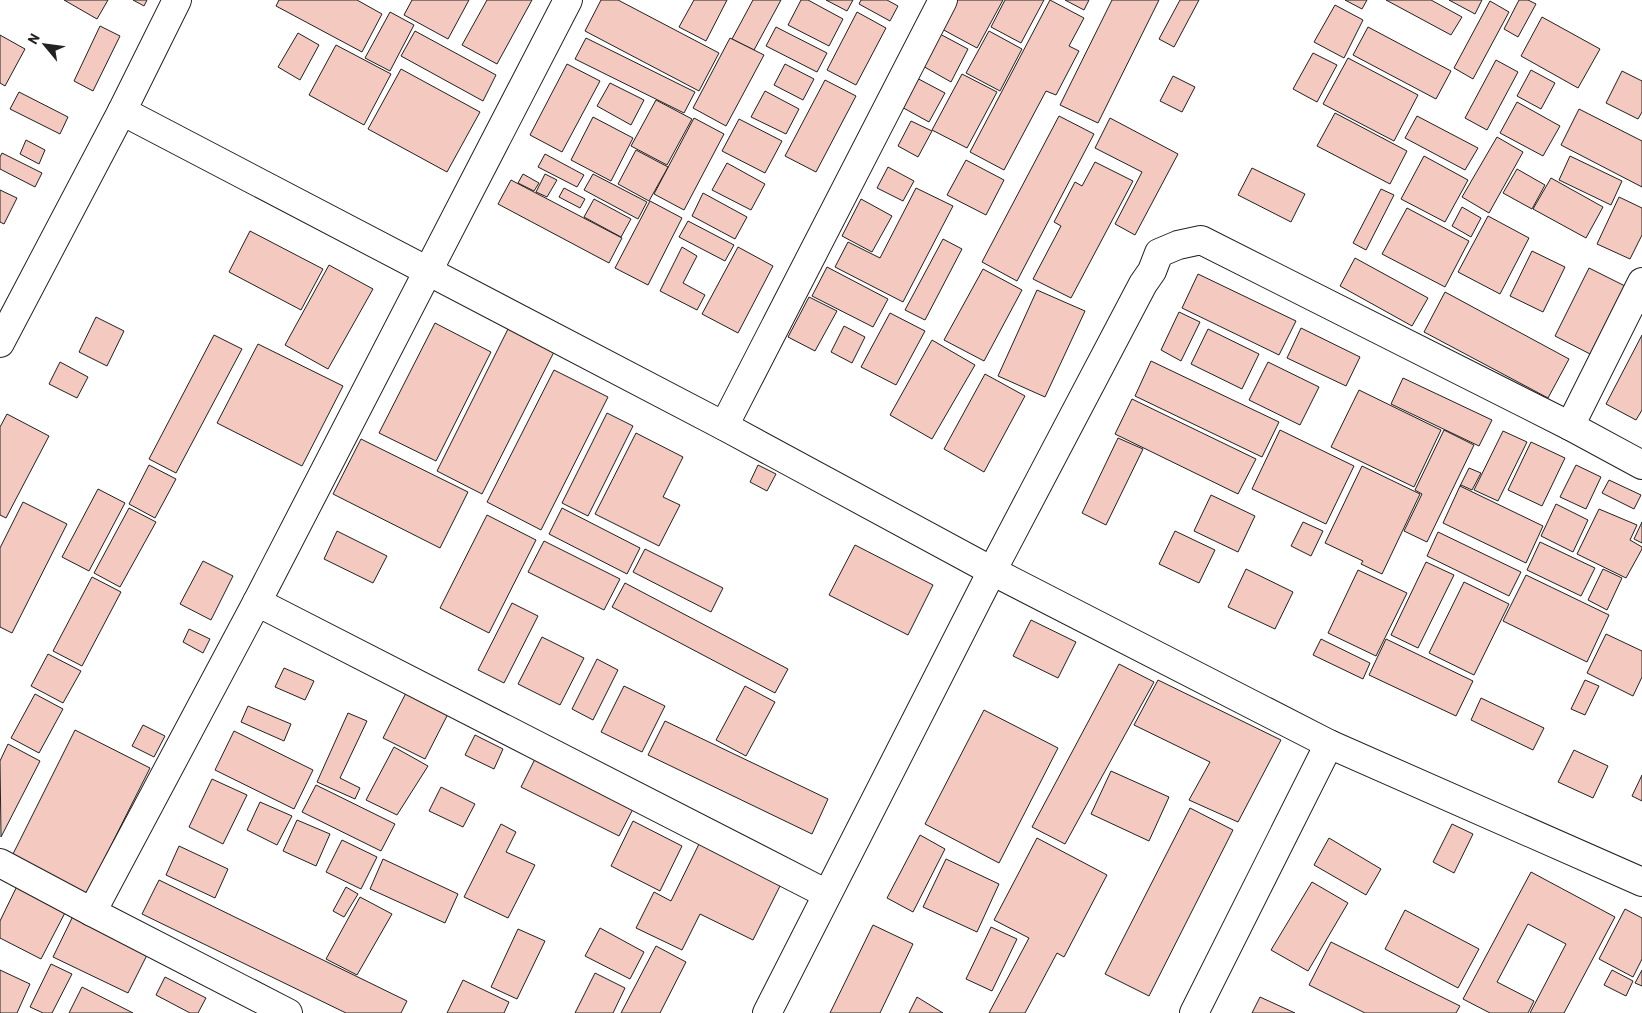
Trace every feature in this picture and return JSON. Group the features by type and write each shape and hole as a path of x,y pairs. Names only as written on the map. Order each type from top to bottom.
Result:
{"street":[{"path":"0,343 122,112 177,0"},
{"path":"92,912 257,602 568,0"},
{"path":"724,426 943,0"},
{"path":"122,112 724,426 992,571 1329,744 1642,882"},
{"path":"767,1013 992,571 1143,284 1152,271 1159,253 1178,245 1202,240 1642,464"},
{"path":"1570,426 1642,282"},
{"path":"257,602 827,894"},
{"path":"1194,1013 1329,744"},
{"path":"0,863 288,1013"}],"building":[{"path":"64,0 108,0 97,19"},
{"path":"133,0 147,0 144,6"},
{"path":"279,0 357,0 382,14 362,52 276,6"},
{"path":"412,0 469,0 448,39 404,15"},
{"path":"487,0 532,0 497,64 462,45"},
{"path":"601,0 618,0 719,53 699,91 585,31"},
{"path":"694,0 727,0 706,41 679,27"},
{"path":"753,0 781,0 754,50 732,39"},
{"path":"801,0 808,0 843,19 829,46 788,25"},
{"path":"826,0 853,0 847,11"},
{"path":"861,0 887,0 898,6 890,21 859,4"},
{"path":"956,0 1003,0 977,48 940,28"},
{"path":"1005,0 1044,0 1021,43 991,27"},
{"path":"1050,0 1084,18 1069,46 1079,51 1056,95 1046,91 1004,170 970,152"},
{"path":"1065,0 1089,0 1084,10"},
{"path":"1112,0 1159,0 1098,123 1060,105"},
{"path":"1180,0 1199,0 1174,47 1159,39"},
{"path":"1345,0 1367,0 1362,9"},
{"path":"1386,0 1431,0 1462,17 1451,35"},
{"path":"1449,0 1482,0 1475,14"},
{"path":"1519,0 1528,0 1536,4 1518,37 1504,29"},
{"path":"1490,1 1509,12 1473,79 1454,68"},
{"path":"1335,5 1363,20 1344,58 1314,42"},
{"path":"390,12 414,25 390,71 365,58"},
{"path":"857,12 886,28 856,85 827,70"},
{"path":"1542,17 1600,49 1578,88 1521,56"},
{"path":"100,26 120,36 93,91 74,81"},
{"path":"776,27 827,53 817,72 766,46"},
{"path":"1368,27 1451,71 1436,99 1353,55"},
{"path":"415,31 496,75 483,101 401,56"},
{"path":"989,31 1022,49 1000,91 966,73"},
{"path":"298,33 319,45 300,80 278,67"},
{"path":"938,33 968,49 951,82 921,65"},
{"path":"0,35 25,49 5,86 0,83"},
{"path":"586,38 695,92 684,113 575,59"},
{"path":"730,38 764,55 726,126 693,108"},
{"path":"336,45 391,74 364,125 309,95"},
{"path":"1313,53 1337,65 1317,102 1293,89"},
{"path":"1348,58 1418,95 1394,141 1323,104"},
{"path":"1496,60 1518,72 1487,130 1465,118"},
{"path":"567,64 600,81 562,152 530,135"},
{"path":"785,64 814,79 803,100 774,85"},
{"path":"401,69 480,112 447,172 368,129"},
{"path":"1531,70 1555,83 1541,109 1517,96"},
{"path":"1622,71 1642,81 1642,112 1638,119 1606,103"},
{"path":"962,74 997,92 967,148 932,130"},
{"path":"913,76 945,93 929,122 898,105"},
{"path":"1173,76 1195,87 1182,112 1160,101"},
{"path":"825,80 856,96 816,172 785,156"},
{"path":"610,83 644,100 631,125 597,106"},
{"path":"765,91 799,109 786,134 751,117"},
{"path":"19,92 68,117 60,134 10,109"},
{"path":"656,100 692,119 667,165 631,146"},
{"path":"1517,102 1560,126 1543,156 1500,133"},
{"path":"1579,109 1642,141 1642,187 1561,145"},
{"path":"1335,113 1407,151 1390,184 1317,146"},
{"path":"1059,116 1094,134 1017,281 982,262"},
{"path":"1417,116 1478,148 1465,170 1405,138"},
{"path":"593,117 633,138 611,181 571,160"},
{"path":"694,118 724,134 684,210 654,194"},
{"path":"1110,118 1178,154 1135,235 1115,224 1142,172 1095,148"},
{"path":"739,119 782,141 765,173 722,151"},
{"path":"911,121 932,131 918,157 898,146"},
{"path":"1497,137 1523,152 1489,213 1462,197"},
{"path":"26,140 45,150 39,164 20,154"},
{"path":"636,150 668,167 649,201 618,184"},
{"path":"2,153 42,173 35,187 0,169"},
{"path":"545,154 584,175 577,187 538,167"},
{"path":"1424,156 1468,180 1445,222 1401,199"},
{"path":"1570,156 1622,181 1611,205 1559,180"},
{"path":"966,160 1004,180 986,215 947,195"},
{"path":"1095,162 1133,181 1071,298 1033,279 1061,226 1054,222 1075,182 1082,186"},
{"path":"727,163 765,184 751,210 712,190"},
{"path":"888,167 914,181 903,201 877,188"},
{"path":"1252,168 1305,194 1291,222 1238,195"},
{"path":"1517,169 1545,185 1532,209 1503,193"},
{"path":"523,174 539,183 534,191 518,183"},
{"path":"545,174 557,180 547,197 536,192"},
{"path":"593,174 647,202 638,219 584,190"},
{"path":"1551,178 1603,207 1586,238 1533,209"},
{"path":"511,180 622,238 609,263 498,204"},
{"path":"564,188 585,199 580,208 559,197"},
{"path":"916,188 953,206 903,302 835,267 848,242 880,258"},
{"path":"1381,189 1394,195 1366,250 1353,243"},
{"path":"0,190 17,198 4,224 0,222"},
{"path":"703,193 747,217 735,239 692,216"},
{"path":"1619,197 1642,208 1642,235 1630,259 1597,244"},
{"path":"594,199 631,219 621,237 584,217"},
{"path":"861,199 892,216 872,252 842,236"},
{"path":"650,201 682,218 648,285 615,268"},
{"path":"1462,207 1481,218 1471,237 1452,226"},
{"path":"1407,208 1469,241 1445,287 1382,254"},
{"path":"1488,216 1529,238 1500,294 1458,272"},
{"path":"688,221 734,245 725,261 679,237"},
{"path":"250,231 323,269 301,310 229,272"},
{"path":"943,239 962,249 925,320 905,310"},
{"path":"682,247 697,256 683,283 705,295 697,310 660,291"},
{"path":"738,247 773,266 738,333 702,314"},
{"path":"1532,251 1565,267 1543,312 1510,296"},
{"path":"1355,258 1428,298 1412,326 1340,286"},
{"path":"329,265 373,289 328,369 285,345"},
{"path":"827,267 888,299 873,327 812,296"},
{"path":"1589,268 1627,287 1592,355 1555,336"},
{"path":"983,269 1022,290 984,361 944,340"},
{"path":"1198,274 1296,321 1279,355 1182,308"},
{"path":"1037,290 1085,311 1045,397 998,376"},
{"path":"1445,292 1569,359 1548,398 1424,332"},
{"path":"809,297 837,311 815,351 788,337"},
{"path":"1179,312 1200,322 1181,361 1161,350"},
{"path":"890,313 925,331 896,385 861,367"},
{"path":"96,317 124,331 107,366 79,352"},
{"path":"435,323 491,352 436,461 379,433"},
{"path":"844,326 865,337 852,363 831,352"},
{"path":"509,327 555,350 482,494 437,471"},
{"path":"1301,328 1360,357 1346,386 1287,358"},
{"path":"1208,329 1259,354 1242,389 1191,364"},
{"path":"214,335 242,349 176,473 149,459"},
{"path":"1642,335 1642,410 1636,420 1606,404"},
{"path":"932,340 975,365 932,439 890,415"},
{"path":"258,344 343,386 302,466 217,423"},
{"path":"1151,361 1279,422 1262,457 1135,396"},
{"path":"60,362 88,377 77,398 49,384"},
{"path":"1268,362 1319,387 1300,425 1249,400"},
{"path":"554,370 608,397 541,530 487,502"},
{"path":"985,374 1025,396 984,472 944,449"},
{"path":"1403,378 1492,420 1479,446 1391,404"},
{"path":"1359,390 1441,430 1414,487 1331,447"},
{"path":"1132,399 1256,459 1238,494 1115,434"},
{"path":"607,413 633,426 588,516 562,503"},
{"path":"7,414 49,436 6,518 0,515 0,427"},
{"path":"1280,430 1354,466 1326,524 1252,489"},
{"path":"1444,430 1474,445 1427,542 1404,531 1422,494 1415,490"},
{"path":"1503,431 1527,442 1498,501 1474,490"},
{"path":"636,433 683,457 663,497 680,505 659,546 595,514"},
{"path":"1118,438 1143,449 1106,525 1082,513"},
{"path":"361,439 468,492 440,548 333,494"},
{"path":"1531,442 1565,458 1542,506 1508,490"},
{"path":"149,465 176,479 155,518 129,504"},
{"path":"758,465 776,474 767,491 750,482"},
{"path":"1576,465 1601,477 1586,509 1560,497"},
{"path":"1362,466 1420,494 1382,574 1361,564 1363,561 1325,543"},
{"path":"1469,468 1481,473 1472,490 1460,486"},
{"path":"1609,480 1641,495 1634,509 1602,493"},
{"path":"1460,486 1543,526 1526,563 1443,523"},
{"path":"98,489 125,503 89,571 62,557"},
{"path":"1211,495 1255,516 1238,552 1194,531"},
{"path":"23,502 67,524 12,633 0,627 0,548"},
{"path":"1556,504 1588,520 1573,552 1541,536"},
{"path":"129,508 156,522 120,587 94,573"},
{"path":"562,508 640,548 627,574 549,534"},
{"path":"1599,509 1637,525 1630,540 1642,547 1642,549 1626,578 1577,554"},
{"path":"487,515 536,540 489,633 440,608"},
{"path":"1303,522 1323,531 1311,556 1291,546"},
{"path":"1642,522 1642,543 1634,539"},
{"path":"337,531 387,556 373,583 324,559"},
{"path":"1175,531 1215,550 1199,583 1159,564"},
{"path":"1438,532 1521,572 1509,596 1427,556"},
{"path":"544,541 620,579 604,610 528,572"},
{"path":"1540,542 1595,568 1581,596 1527,570"},
{"path":"855,545 933,585 908,635 829,595"},
{"path":"645,549 723,588 711,612 633,572"},
{"path":"203,561 233,576 211,620 180,604"},
{"path":"1426,562 1454,575 1418,648 1391,635"},
{"path":"1246,569 1293,592 1275,629 1228,607"},
{"path":"1603,569 1622,578 1607,610 1588,600"},
{"path":"1358,570 1407,593 1376,656 1328,633"},
{"path":"1526,575 1609,615 1587,662 1503,621"},
{"path":"92,577 121,592 82,666 53,651"},
{"path":"1464,582 1509,604 1474,675 1429,653"},
{"path":"625,583 788,669 775,693 612,607"},
{"path":"512,603 538,616 504,683 478,670"},
{"path":"1031,620 1076,642 1058,678 1013,656"},
{"path":"189,629 210,639 203,653 183,642"},
{"path":"1606,634 1642,651 1642,677 1633,696 1587,673"},
{"path":"542,637 584,658 560,705 518,684"},
{"path":"1321,639 1370,663 1363,679 1313,655"},
{"path":"1386,639 1473,681 1456,716 1369,675"},
{"path":"48,654 81,671 63,703 31,686"},
{"path":"597,659 618,670 593,720 572,709"},
{"path":"1119,664 1154,682 1065,844 1032,827"},
{"path":"284,668 314,681 305,700 275,687"},
{"path":"1158,680 1281,740 1238,822 1189,800 1210,762 1134,725"},
{"path":"1585,680 1599,686 1585,715 1571,709"},
{"path":"624,686 665,706 642,752 601,732"},
{"path":"745,686 775,702 746,756 716,740"},
{"path":"406,693 448,714 425,759 383,738"},
{"path":"35,694 63,709 39,753 11,738"},
{"path":"1481,698 1544,728 1533,750 1471,720"},
{"path":"248,706 291,724 284,741 241,722"},
{"path":"984,710 1058,748 999,863 925,824"},
{"path":"348,713 367,721 340,778 360,788 355,799 317,782"},
{"path":"665,721 828,799 812,834 648,755"},
{"path":"143,725 165,736 154,757 132,746"},
{"path":"75,730 150,768 86,895 11,858"},
{"path":"234,731 313,770 294,809 215,770"},
{"path":"475,735 503,749 494,769 465,755"},
{"path":"8,744 40,761 1,837 0,761"},
{"path":"394,747 428,766 397,815 366,800"},
{"path":"1574,750 1608,766 1593,798 1558,782"},
{"path":"535,759 633,809 619,836 521,787"},
{"path":"1111,771 1169,797 1149,841 1091,814"},
{"path":"1642,775 1642,801 1632,796"},
{"path":"212,779 247,795 223,844 189,827"},
{"path":"316,785 395,824 381,851 302,812"},
{"path":"441,787 475,804 463,827 429,811"},
{"path":"260,802 292,816 277,845 247,830"},
{"path":"1190,808 1233,830 1149,996 1105,974"},
{"path":"297,820 330,834 316,866 283,851"},
{"path":"633,821 682,846 660,891 611,866"},
{"path":"501,824 516,832 506,852 535,865 508,918 464,897"},
{"path":"1452,824 1473,834 1454,873 1433,862"},
{"path":"920,835 945,849 913,912 887,898"},
{"path":"1037,838 1107,875 1064,957 1057,953 1025,1013 989,1013 1029,938 994,920"},
{"path":"1329,838 1381,869 1366,895 1314,865"},
{"path":"342,840 377,857 361,889 326,872"},
{"path":"699,844 781,884 753,940 700,914 682,950 636,928 654,892 671,901"},
{"path":"179,846 228,869 215,898 166,875"},
{"path":"383,859 458,894 445,923 370,889"},
{"path":"946,859 999,884 977,932 923,907"},
{"path":"1531,872 1615,917 1564,1013 1530,1013 1566,944 1528,924 1497,982 1534,1001 1528,1013 1490,1013 1463,999"},
{"path":"159,880 407,1001 401,1013 346,1013 142,914"},
{"path":"19,882 68,907 41,959 0,938 0,921"},
{"path":"1312,882 1348,903 1308,971 1271,950"},
{"path":"346,887 358,894 344,917 333,911"},
{"path":"360,897 392,914 357,975 326,959"},
{"path":"1625,909 1642,918 1642,959 1633,977 1599,959"},
{"path":"1405,910 1479,949 1458,988 1385,949"},
{"path":"73,916 148,953 128,993 53,957"},
{"path":"873,925 913,944 880,1013 830,1013"},
{"path":"991,927 1017,939 992,991 966,979"},
{"path":"600,928 644,952 630,979 585,956"},
{"path":"518,929 545,941 517,999 491,987"},
{"path":"1331,942 1460,1006 1456,1013 1365,1013 1309,985"},
{"path":"656,946 686,962 660,1013 621,1013"},
{"path":"51,964 72,974 52,1013 43,1013 30,1007"},
{"path":"0,970 30,984 17,1013 0,1013"},
{"path":"1612,970 1633,981 1626,996 1604,985"},
{"path":"1642,970 1642,986 1635,983"},
{"path":"595,973 625,988 613,1013 575,1013"},
{"path":"165,977 206,998 198,1013 190,1013 156,995"},
{"path":"463,980 509,1002 504,1013 447,1013"},
{"path":"82,987 133,1013 69,1013"},
{"path":"917,997 943,1013 909,1013"},
{"path":"1260,997 1295,1013 1252,1013"}]}
